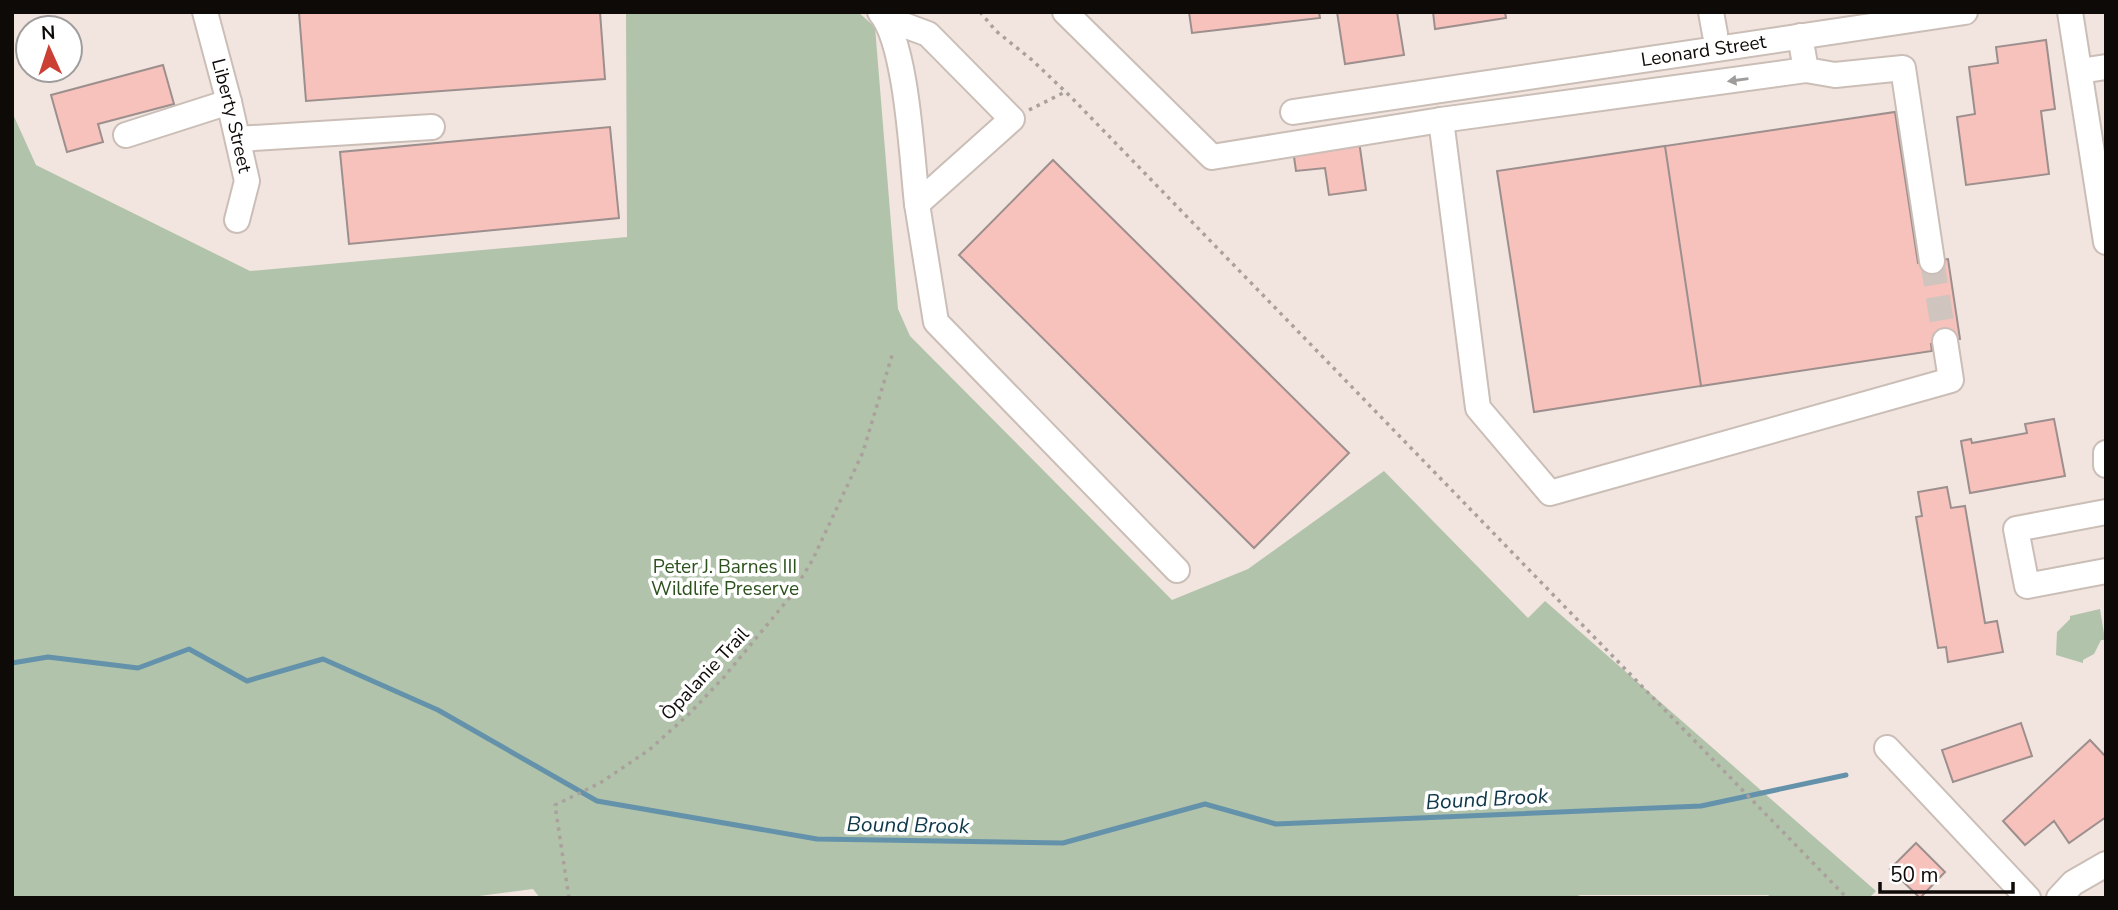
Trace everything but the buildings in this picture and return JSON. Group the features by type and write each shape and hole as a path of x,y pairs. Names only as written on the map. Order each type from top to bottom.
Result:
{"street":[{"name":"Liberty Street","path":"205,12 239,139 247,181 237,220"},
{"path":"1065,12 1212,157 1441,120 1806,70 1835,75 1903,68 1932,261"},
{"name":"Leonard Street","path":"1293,113 1915,16 1965,12"},
{"path":"2070,12 2106,242"},
{"path":"882,15 928,34 1012,119 917,204"},
{"path":"882,15 900,66 917,204 936,322 1177,570"},
{"path":"1800,36 1806,70"},
{"path":"2080,71 2106,67"},
{"path":"126,135 229,103"},
{"path":"1441,120 1478,408 1550,493 1951,380 1945,341"},
{"path":"239,139 432,127"},
{"path":"2106,453 2106,465"},
{"path":"2106,512 2016,529 2026,586 2106,571"},
{"path":"1887,748 2028,898"},
{"path":"2059,898 2073,883 2106,864"}],"path":[{"path":"980,12 996,31 1032,60 1065,92 1847,898"},
{"path":"1012,119 1065,92"},
{"name":"Òpalanie Trail","path":"569,898 555,805 600,783 649,751 724,677 790,597 813,559 863,452 892,352"}],"green space":[{"name":"Peter J. Barnes III Wildlife Preserve","path":"626,12 858,12 875,27 898,309 910,336 1172,600 1248,569 1384,471 1528,618 1545,601 1876,891 1869,898 1580,895 1573,898 540,898 533,889 464,898 12,898 12,112 36,165 250,271 627,237"},
{"path":"2100,609 2105,640 2101,640 2094,654 2083,660 2083,663 2056,655 2057,632 2070,616"}],"waterway":[{"name":"Bound Brook","path":"12,663 48,657 138,668 189,649 247,681 323,659 438,710 597,801 817,839 1063,843 1205,804 1276,824 1701,806 1846,775"}],"tunnel":[{"path":"1932,261 1945,341"}]}
